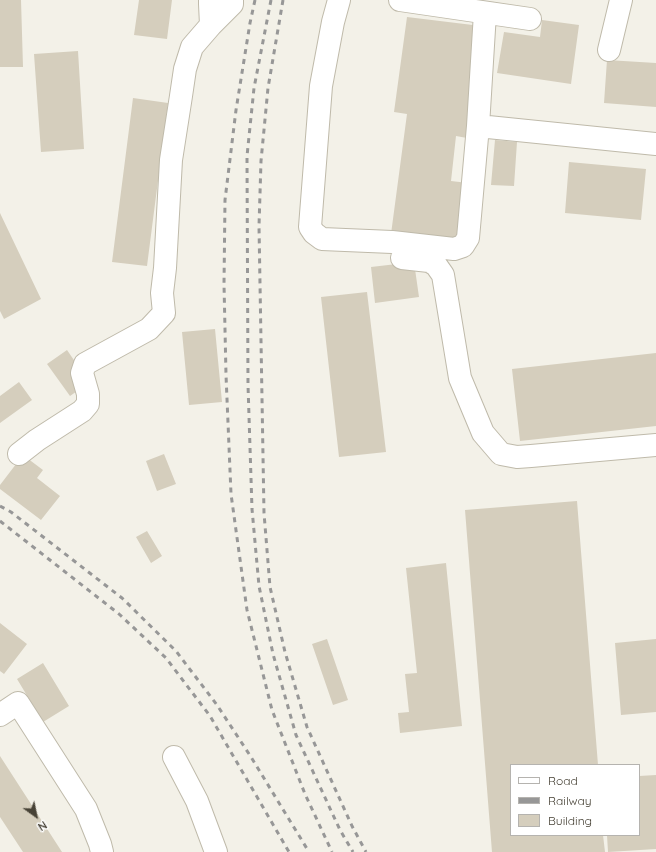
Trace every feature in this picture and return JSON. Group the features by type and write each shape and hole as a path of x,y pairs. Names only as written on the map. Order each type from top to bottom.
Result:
{"lane":[{"path":"210,0 212,25"},
{"path":"19,454 37,440 82,411 88,404 88,394 82,373 85,364 150,329 164,313 162,293 165,268 171,160 185,69 192,48 232,4 232,0"},
{"path":"339,0 333,22 321,86 310,228 314,233 322,238 392,242 454,249 463,246 468,238 478,126 485,13"},
{"path":"400,0 530,19"},
{"path":"609,50 621,0"},
{"path":"478,126 656,144"},
{"path":"371,254 429,261 436,265 443,275 460,378 483,433 501,454 531,456 656,445"},
{"path":"0,715 18,704 86,808 102,852"},
{"path":"174,757 197,801 216,852"}],"building":[{"path":"0,0 21,0 23,67 0,67"},
{"path":"139,0 172,0 167,39 134,35"},
{"path":"407,17 481,26 467,138 456,136 451,181 468,183 460,243 391,234 407,114 394,112"},
{"path":"542,20 579,25 571,84 497,73 504,32 540,37"},
{"path":"78,51 84,149 41,152 34,54"},
{"path":"607,60 656,63 656,107 604,103"},
{"path":"133,98 168,103 147,266 112,262"},
{"path":"495,140 517,142 514,186 491,185"},
{"path":"569,162 646,169 641,220 565,213"},
{"path":"0,213 41,299 4,319 0,311"},
{"path":"414,262 419,297 375,303 371,267"},
{"path":"367,292 386,452 339,457 321,297"},
{"path":"215,329 222,402 189,405 182,332"},
{"path":"67,350 78,366 83,387 70,396 47,364"},
{"path":"656,353 656,426 520,441 512,369"},
{"path":"19,382 32,400 0,423 0,396"},
{"path":"164,454 176,484 157,491 146,461"},
{"path":"23,455 43,470 37,478 60,496 41,520 0,489 0,485"},
{"path":"577,501 598,764 510,764 510,836 603,836 605,852 492,852 465,510"},
{"path":"147,531 162,556 151,563 136,537"},
{"path":"446,563 462,726 400,733 398,713 409,712 405,674 417,673 406,568"},
{"path":"0,623 27,644 4,674 0,671"},
{"path":"327,639 348,700 333,705 312,644"},
{"path":"656,639 656,712 621,715 615,643"},
{"path":"43,663 69,706 43,722 17,679"},
{"path":"0,756 62,852 23,852 0,817"},
{"path":"656,775 656,849 608,852 607,836 640,836 640,776"}],"railway":[{"path":"255,0 236,110 225,200 224,284 231,494 247,610 272,710 305,794 332,852"},
{"path":"271,0 254,88 247,156 248,385 252,509 259,586 273,654 296,735 340,830 353,852"},
{"path":"283,0 268,88 261,161 259,226 264,513 270,587 285,652 307,727 352,826 366,852"},
{"path":"0,506 11,512 122,598 176,651 217,705 251,757 309,852"},
{"path":"0,521 119,614 166,658 210,716 289,852"}]}
